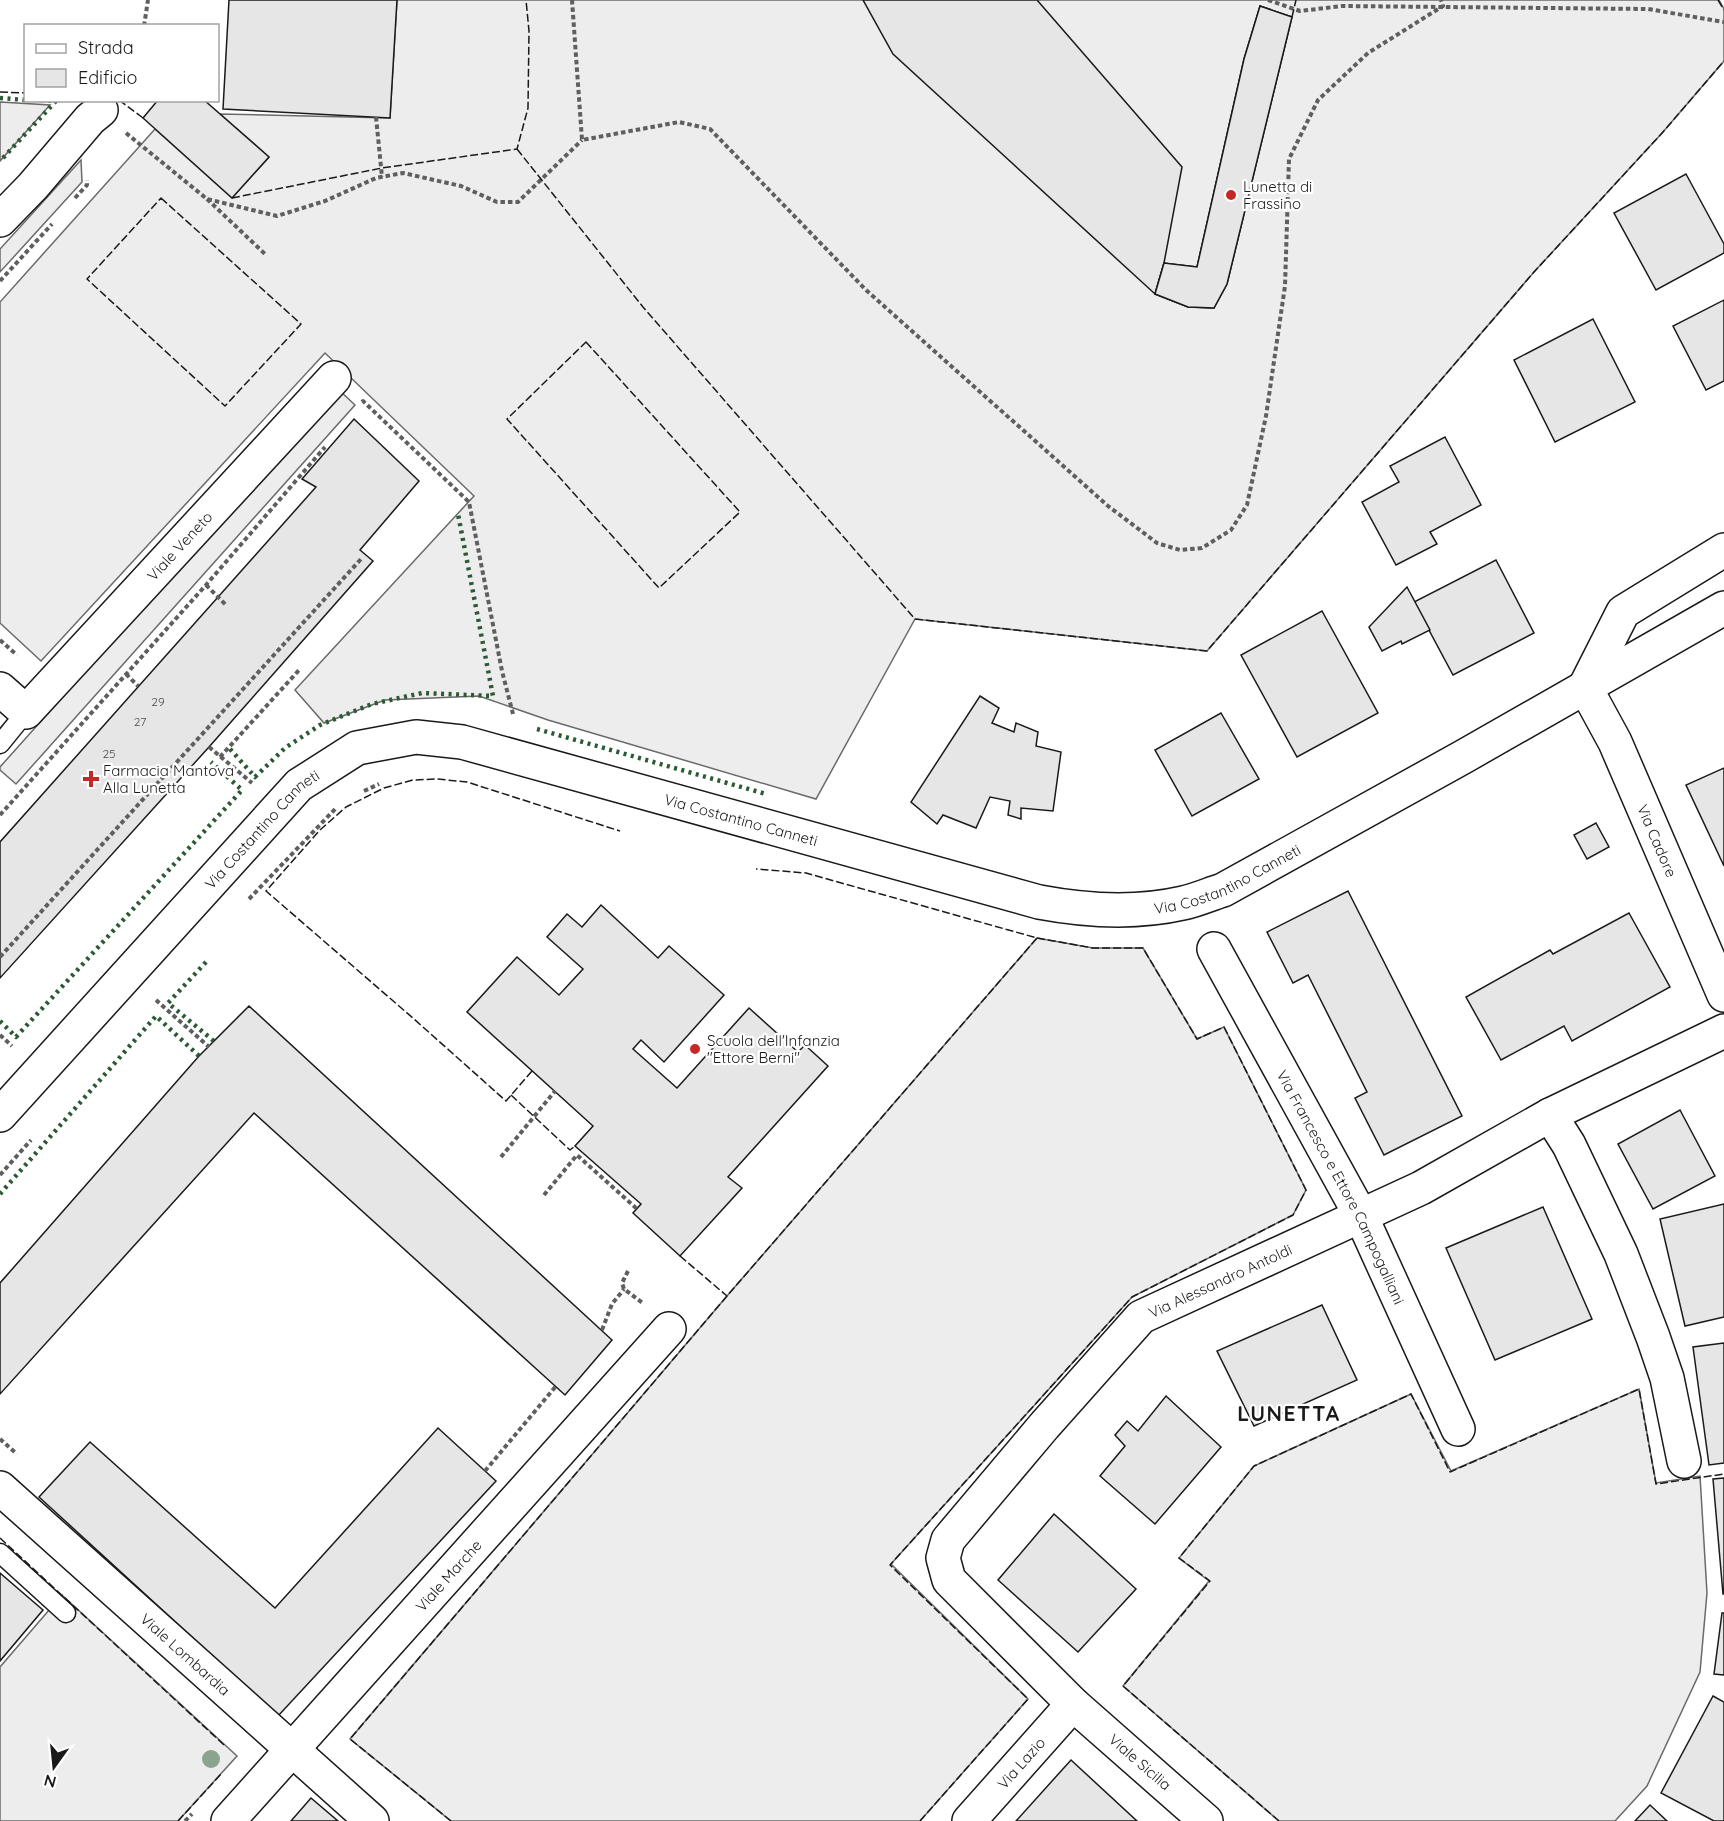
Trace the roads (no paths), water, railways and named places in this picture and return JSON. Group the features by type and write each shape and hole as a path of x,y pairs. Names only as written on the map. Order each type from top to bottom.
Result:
{"street":[{"path":"0,220 95,115"},
{"name":"Viale Veneto","path":"26,712 334,378"},
{"path":"1585,687 1623,612 1724,550"},
{"name":"Via Costantino Canneti","path":"0,1115 299,785 357,748 416,737 462,742 1039,902 1076,909 1105,911 1139,909 1183,903 1223,890 1724,608"},
{"name":"Via Cadore","path":"1585,687 1615,742 1724,995"},
{"path":"0,689 26,712"},
{"name":"Via Francesco e Ettore Campogalliani","path":"1214,949 1361,1216 1458,1429"},
{"name":"Via Alessandro Antoldi","path":"1073,1704 949,1580 943,1558 948,1540 1044,1426 1141,1317 1421,1188 1550,1115 1724,1031"},
{"path":"1550,1115 1569,1145 1621,1254 1667,1378 1684,1461"},
{"name":"Viale Marche","path":"228,1821 292,1750 658,1318"},
{"name":"Viale Lombardia","path":"0,1488 372,1821"},
{"name":"Via Lazio","path":"969,1821 1073,1704"},
{"name":"Viale Sicilia","path":"1073,1704 1206,1821"}],"lane":[{"path":"0,744 26,712"},
{"path":"0,1553 66,1613"}],"place":[{"name":"Lunetta di Frassino","path":"1231,195"},
{"name":"Farmacia Mantova Alla Lunetta","path":"91,779"},
{"name":"Scuola dell'Infanzia \"Ettore Berni\"","path":"695,1049"}],"district":[{"name":"LUNETTA","path":"1289,1413"}]}
